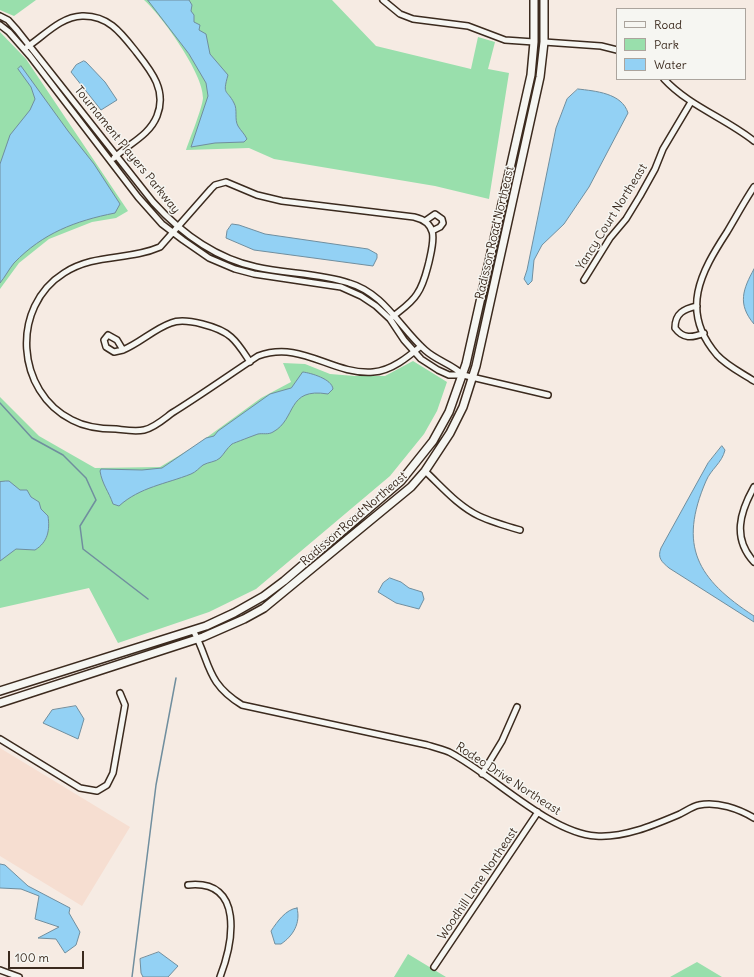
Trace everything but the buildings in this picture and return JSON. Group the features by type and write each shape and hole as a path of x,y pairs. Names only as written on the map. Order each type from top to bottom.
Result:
{"main road":[{"name":"Radisson Road Northeast","path":"0,703 198,638 244,619 264,608 366,526 411,487 425,471 450,433 463,406 473,378 540,77 544,42 544,0"},
{"name":"Radisson Road Northeast","path":"0,691 193,630 234,613 264,596 402,481 424,453 449,412 463,375 526,98 534,42 534,1"},
{"path":"534,1 537,7 538,29 544,42"},
{"path":"534,42 538,49 538,71 540,77"}],"street":[{"path":"382,0 400,14 413,19 468,26 505,40 534,42"},
{"name":"Tournament Players Parkway","path":"0,16 8,20 30,45 116,156 170,221 200,244 236,261 256,267 350,283 368,292 395,314 406,332 421,346 434,356 456,368 463,375"},
{"path":"24,49 66,19 82,16 96,17 108,22 120,31 152,72 160,92 157,115 144,135 111,161"},
{"name":"Tournament Players Parkway","path":"0,25 9,32 24,49 138,197 162,224 209,258 235,269 254,274 341,288 361,296 376,306 390,319 414,352 438,370 454,376 463,375 548,395"},
{"path":"544,42 601,46 616,50"},
{"path":"665,80 676,92 754,140"},
{"name":"Yancy Court Northeast","path":"584,280 606,243 626,219 640,196 655,169 663,149 691,102"},
{"path":"390,319 412,300 424,281 433,242 432,231 425,221 414,217 273,200 226,182 215,185 160,247 149,252 103,257 80,264 52,282 35,305 27,329 28,365 34,382 42,394 61,413 73,421 106,429 142,431 179,409 258,356 271,351 302,354 357,371 374,372 386,369 421,346"},
{"path":"754,187 705,268 699,285 697,306 700,323 704,333 718,356 754,381"},
{"path":"425,221 434,214 442,219 443,223 440,227 432,231"},
{"path":"697,306 682,311 675,319 675,328 684,336 695,336 704,333"},
{"path":"123,350 169,323 177,320 186,320 226,333 238,344 250,362"},
{"path":"425,471 471,512 490,521 520,530"},
{"path":"754,487 744,506 740,528 744,546 754,562"},
{"name":"Rodeo Drive Northeast","path":"193,630 198,638 211,674 220,688 228,696 242,705 426,745 449,752 538,812 568,829 596,836 626,834 680,814 699,805 715,804 744,813 754,818"},
{"path":"0,739 80,788 97,791 107,785 113,773 125,705 120,693"},
{"path":"482,774 502,741 517,707"},
{"name":"Woodhill Lane Northeast","path":"434,967 538,812"},
{"path":"188,886 201,884 212,887 227,902 232,918 230,941 220,977"},
{"path":"0,970 18,977"}],"shaded area":[{"path":"0,748 130,827 82,906 0,856"}],"green space":[{"path":"0,0 36,0 14,16 0,10"},
{"path":"144,0 332,0 376,46 471,69 478,37 495,42 488,69 509,73 489,199 435,186 274,159 249,148 186,150 202,103 203,98 201,88 197,75 180,46 161,18"},
{"path":"0,32 26,59 128,211 116,218 92,222 49,239 19,263 0,289"},
{"path":"413,361 447,382 437,411 424,434 390,476 256,589 209,612 118,643 89,588 0,608 0,397 39,436 95,468 160,467 195,446 261,398 291,382 283,363 305,364 330,374 385,376"},
{"path":"408,954 446,977 394,977"},
{"path":"697,962 722,977 670,977"}],"water":[{"path":"148,0 189,0 192,5 191,11 194,15 194,22 200,25 199,30 206,34 210,54 228,75 225,89 235,106 238,126 247,139 244,142 215,143 191,147 208,96 206,83 189,54"},
{"path":"84,61 105,82 117,100 101,110 71,72 76,65"},
{"path":"21,66 94,164 120,204 115,213 73,224 48,236 14,263 0,283 0,164 10,135 30,110 35,99 31,87 18,69"},
{"path":"578,89 600,92 614,97 625,106 628,113 589,187 564,224 542,245 534,260 532,281 528,285 524,279 556,128 567,99"},
{"path":"232,224 265,234 368,249 377,254 377,258 373,266 254,250 226,238 227,231"},
{"path":"754,269 754,324 745,310 744,296 747,283"},
{"path":"303,372 325,379 332,385 333,389 328,394 315,393 305,395 298,400 286,420 273,432 258,434 232,444 218,459 203,465 193,473 144,490 119,506 113,504 102,480 101,469 142,470 162,468 206,438 214,436 218,431 270,394 291,388"},
{"path":"722,446 725,450 724,455 708,477 698,504 694,524 694,543 698,559 706,574 734,602 754,616 754,622 669,568 662,562 660,557 661,548 708,463"},
{"path":"9,481 20,490 27,490 31,497 39,502 41,509 48,516 49,526 43,543 35,550 16,549 0,561 0,482"},
{"path":"390,578 401,582 409,588 422,592 424,599 419,609 396,603 378,592 383,583"},
{"path":"76,706 84,719 78,739 43,723 52,710"},
{"path":"0,864 5,865 28,886 70,908 69,913 80,932 76,945 65,953 56,939 38,938 59,927 35,919 39,896 21,889 0,888"},
{"path":"297,908 298,919 295,929 281,944 275,944 271,931 286,913"},
{"path":"159,952 178,966 168,977 143,977 141,973 140,959"}],"waterway":[{"path":"0,403 32,438 63,455 86,478 96,500 80,526 83,549 148,599"},
{"path":"132,977 156,785 176,678"}]}
